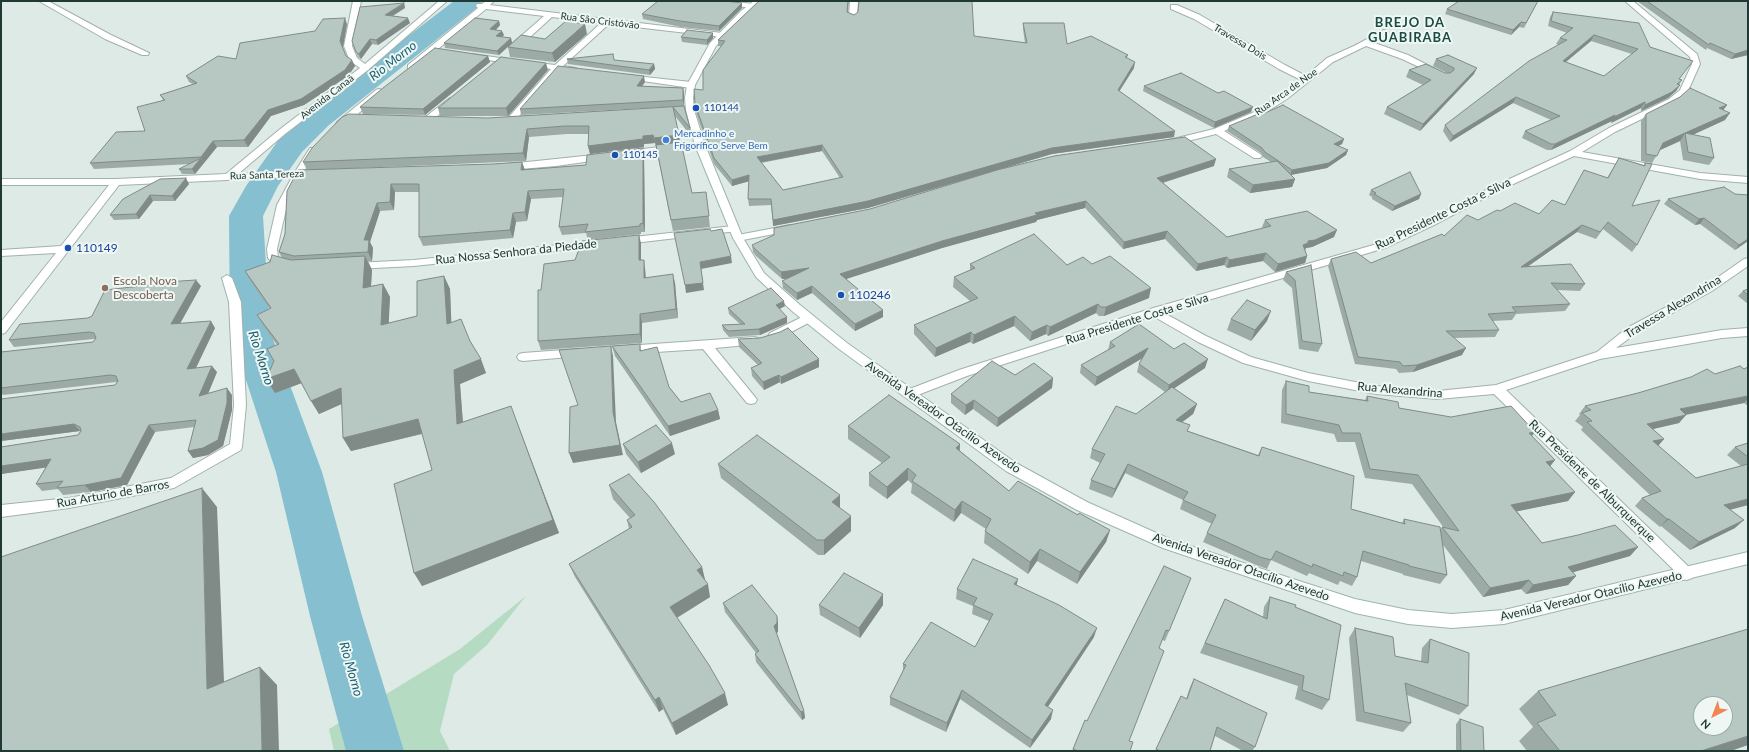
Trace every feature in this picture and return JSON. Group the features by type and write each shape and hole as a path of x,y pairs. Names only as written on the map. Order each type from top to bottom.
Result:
{"street":[{"path":"43,1 108,37 145,52"},
{"path":"356,1 348,46 353,59 365,68"},
{"name":"Avenida Canaã","path":"232,176 282,132 365,68 445,1"},
{"path":"710,1 756,3"},
{"path":"854,1 854,17"},
{"name":"Rua Presidente Costa e Silva","path":"911,394 963,373 1154,312 1380,246 1430,223 1493,190 1574,153 1612,130 1672,101 1684,91 1696,64 1694,56 1629,1"},
{"name":"Avenida Vereador Otacílio Azevedo","path":"756,3 713,45 691,86 687,110 736,233 760,274 808,318 843,346 1011,467 1082,506 1168,544 1355,606 1408,617 1452,621 1504,617 1687,574 1748,558"},
{"path":"402,74 432,50 484,4"},
{"name":"Rua São Cristóvão","path":"484,4 550,15 722,35"},
{"name":"Travessa Dois","path":"1174,7 1197,17 1282,67 1306,79"},
{"path":"497,62 550,15"},
{"path":"525,119 507,120 557,67 606,22"},
{"name":"Rua Arca de Noe","path":"1160,144 1197,137 1216,131 1255,114 1284,97 1330,60 1366,43 1384,32"},
{"path":"1366,43 1405,57 1446,76"},
{"path":"432,50 447,52"},
{"path":"470,56 497,62 557,67 581,71"},
{"path":"620,76 691,86"},
{"path":"332,132 383,89"},
{"path":"443,120 423,120 457,95"},
{"path":"347,118 363,118"},
{"path":"1216,131 1256,156"},
{"path":"294,268 279,264 273,258 272,249 282,205 305,160 321,141"},
{"path":"496,168 556,163 700,145"},
{"path":"1574,153 1700,176 1748,180"},
{"name":"Rua Santa Tereza","path":"1,182 116,182 232,176 314,174"},
{"path":"1,330 116,182"},
{"path":"736,233 798,227"},
{"name":"Rua Nossa Senhora da Piedade","path":"344,267 414,263 736,233"},
{"path":"1,253 63,249"},
{"name":"Travessa Alexandrina","path":"1599,355 1631,331 1708,289 1748,260"},
{"name":"Rua Arturio de Barros","path":"1,511 69,503 174,483 236,447 240,405 235,302 226,278"},
{"name":"Rua Alexandrina","path":"1154,312 1202,339 1247,360 1308,377 1376,390 1438,396 1497,388 1599,355 1722,334 1748,332"},
{"path":"611,351 760,340 776,335 808,318"},
{"path":"706,344 751,400"},
{"path":"523,357 587,353"},
{"name":"Rua Presidente de Alburquerque","path":"1497,388 1687,574"}],"green space":[{"path":"526,596 487,645 454,674 440,731 450,751 334,751 329,729 460,649"}],"building":[{"path":"658,1 725,1 742,3 719,26 642,14"},
{"path":"759,1 848,1 847,12 854,15 858,12 859,1 972,1 974,36 1027,43 1023,23 1064,23 1067,44 1091,36 1128,55 1125,57 1135,62 1118,90 1175,131 1052,148 868,201 773,220 771,199 748,199 749,175 732,180 714,158 695,104 694,89 703,90 703,70 725,41 718,40","holes":["822,145 843,177 783,190 757,157"]},
{"path":"1459,1 1538,1 1526,23 1521,22 1513,30 1447,9"},
{"path":"1647,1 1748,1 1748,50 1735,54 1710,43 1709,45"},
{"path":"404,3 385,15 408,18 376,40 370,39 359,54 356,52 352,41 360,7"},
{"path":"1553,12 1639,23 1650,47 1693,61 1679,79 1682,80 1677,84 1680,85 1672,92 1645,105 1645,102 1614,117 1615,115 1555,144 1551,144 1525,131 1560,116 1516,97 1453,136 1445,125 1529,61 1567,40 1560,38 1573,28 1551,21","holes":["1594,35 1638,49 1604,76 1563,61"]},
{"path":"345,18 340,41 346,56 352,60 345,70 301,99 268,110 244,140 213,141 201,157 90,163 116,132 145,131 137,107 165,100 160,95 197,83 186,76 218,56 236,59 240,43 315,31 323,19"},
{"path":"475,18 499,21 490,29 502,31 496,36 511,38 497,51 444,43"},
{"path":"566,21 585,24 552,53 508,47 521,35 545,39"},
{"path":"687,30 713,33 707,40 681,37"},
{"path":"435,48 488,56 423,109 360,107 383,88"},
{"path":"613,54 614,60 654,64 649,70 567,59"},
{"path":"1448,55 1477,68 1423,124 1387,107 1431,80 1409,70 1426,64 1445,73 1450,73 1454,70 1454,68 1436,59"},
{"path":"501,57 546,63 506,108 438,108"},
{"path":"558,66 644,76 637,86 683,88 683,100 520,109"},
{"path":"1181,73 1218,93 1224,91 1253,107 1215,122 1144,86"},
{"path":"1690,88 1727,105 1719,108 1730,113 1663,143 1657,156 1646,154 1646,114 1680,97"},
{"path":"1283,105 1344,139 1334,144 1348,150 1329,163 1292,170 1229,126"},
{"path":"684,106 690,128 673,107 679,135 654,138 653,135 643,136 643,139 588,146 589,126 565,126 527,129 523,153 303,162 312,148 342,117 349,114 488,118"},
{"path":"1685,133 1710,138 1714,158 1688,152"},
{"path":"1185,137 1216,159 1157,178 1227,237 1271,226 1265,220 1307,211 1337,230 1315,240 1308,241 1308,243 1303,245 1307,256 1278,264 1266,253 1229,260 1227,257 1198,264 1167,231 1124,242 1086,201 1035,213 1037,215 942,241 840,274 883,310 855,324 812,286 797,293 782,281 809,268 781,272 752,245 774,235 774,228 870,209 997,170 1054,156"},
{"path":"681,142 692,193 706,192 709,216 671,220 656,145"},
{"path":"643,148 643,223 640,224 640,226 585,232 588,224 559,227 564,189 528,191 525,212 513,213 510,230 419,237 419,184 391,184 390,202 377,203 364,240 369,240 368,252 294,256 279,252 285,234 287,191 298,170 522,162 521,170 586,165 587,155"},
{"path":"201,158 192,169 179,169"},
{"path":"1619,158 1645,166 1645,163 1652,164 1632,206 1660,200 1637,245 1608,222 1600,232 1582,225 1521,267 1571,264 1585,284 1551,283 1570,304 1512,307 1516,312 1488,314 1499,330 1446,331 1466,348 1417,365 1403,366 1400,362 1358,357 1331,259 1356,252 1371,263 1442,234 1444,236 1467,215 1478,220 1515,203 1539,214 1552,200 1565,205 1584,170 1608,178"},
{"path":"1277,161 1295,179 1253,185 1229,169"},
{"path":"1410,172 1421,194 1395,206 1374,194 1376,193 1371,190"},
{"path":"186,178 172,196 150,195 136,214 110,215 123,199 160,179"},
{"path":"1724,187 1735,194 1748,195 1748,239 1739,245 1704,218 1699,219 1668,199"},
{"path":"710,229 711,231 722,229 731,256 700,262 703,283 685,285 674,233"},
{"path":"1034,234 1067,265 1083,257 1092,264 1110,256 1151,288 1106,307 1101,307 1098,304 1050,327 1047,325 1032,332 1015,316 974,335 971,332 936,348 914,325 978,298 954,277 975,268 970,264"},
{"path":"639,235 639,260 644,260 644,278 673,274 676,309 640,314 640,334 538,341 538,290 541,290 544,264 575,260 582,241"},
{"path":"272,255 291,260 365,256 363,288 383,284 381,325 417,316 417,281 444,276 447,324 461,319 470,341 481,359 454,370 457,424 511,406 553,520 414,573 394,484 432,470 418,419 343,438 341,388 311,401 294,369 266,379 274,361 267,349 279,344 257,315 271,308 245,271 270,262"},
{"path":"1311,265 1322,344 1302,341 1295,280 1286,272"},
{"path":"196,280 171,324 211,321 187,369 212,366 199,396 227,388 227,403 218,440 203,448 188,451 196,420 149,425 121,478 85,485 57,488 63,481 36,484 51,459 1,466 1,447 78,435 81,431 80,427 74,424 1,434 1,399 115,385 118,381 116,376 110,375 1,388 1,352 93,342 96,338 94,333 89,332 9,340 20,324 88,318 92,316 105,290 150,285 151,283"},
{"path":"771,288 784,301 776,305 787,317 759,329 728,331 722,325 745,324 728,308"},
{"path":"1748,289 1748,295 1743,291"},
{"path":"1247,300 1271,311 1255,330 1231,319"},
{"path":"1139,324 1174,349 1184,343 1208,359 1169,385 1139,364 1148,348 1097,377 1081,365 1115,346 1110,342"},
{"path":"788,328 819,359 781,377 779,375 763,382 751,368 762,363 738,339 760,338"},
{"path":"640,344 640,351 657,347 669,387 681,402 710,393 718,410 668,426 612,346"},
{"path":"611,346 613,412 620,445 569,453 570,407 578,405 559,350"},
{"path":"992,361 1015,375 1034,363 1053,378 998,418 974,400 966,405 951,394"},
{"path":"1740,366 1744,369 1748,367 1748,396 1680,409 1686,415 1647,424 1664,439 1653,441 1696,478 1748,464 1748,499 1724,505 1744,520 1699,542 1667,519 1642,498 1661,491 1587,422 1592,421 1582,413 1591,410 1585,406 1638,393 1691,377 1707,369 1715,374"},
{"path":"1286,381 1309,386 1309,392 1368,401 1367,396 1398,402 1399,408 1451,417 1511,406 1535,432 1529,433 1555,460 1546,462 1575,492 1511,505 1542,543 1615,525 1638,547 1568,567 1576,576 1533,585 1529,580 1490,588 1442,527 1459,531 1418,475 1370,469 1360,433 1342,433 1339,425 1286,414"},
{"path":"1172,387 1197,404 1176,420 1190,425 1187,431 1259,456 1262,447 1354,476 1351,509 1405,524 1404,519 1440,527 1447,575 1409,566 1363,551 1357,577 1344,572 1343,576 1313,564 1312,567 1276,551 1271,560 1260,557 1207,533 1216,515 1183,500 1188,492 1128,464 1115,489 1091,480 1105,454 1092,449 1116,406 1136,414"},
{"path":"889,395 960,444 956,448 1009,491 1018,481 1078,515 1079,513 1110,530 1080,572 1040,549 1030,562 985,531 991,519 962,501 955,510 912,481 916,475 908,468 887,487 869,473 890,457 848,426"},
{"path":"656,425 672,443 638,462 623,444"},
{"path":"757,435 840,495 832,502 851,516 824,540 817,540 718,464"},
{"path":"1748,443 1748,457 1735,447"},
{"path":"629,474 654,502 702,567 697,570 708,584 670,607 709,665 725,693 672,723 659,697 655,700 569,564 632,527 627,520 635,515 609,485"},
{"path":"202,488 207,689 260,667 262,751 1,751 1,557"},
{"path":"973,559 1018,579 1014,584 1059,605 1097,628 1045,705 1053,710 1032,740 962,690 947,723 890,697 906,665 903,664 931,622 975,647 993,614 973,605 977,598 957,589"},
{"path":"1164,566 1191,578 1169,631 1166,630 1159,648 1164,651 1129,741 1133,742 1130,751 1078,751 1073,749 1085,720 1087,721"},
{"path":"844,573 883,594 859,628 819,605"},
{"path":"752,585 777,616 777,623 774,626 804,711 801,712 755,654 759,651 723,603"},
{"path":"1270,597 1296,605 1295,607 1341,625 1329,700 1302,690 1304,676 1205,643 1225,599 1267,619"},
{"path":"1355,628 1393,637 1395,656 1428,663 1430,639 1469,653 1468,706 1405,683 1411,723 1364,712"},
{"path":"1748,629 1748,736 1701,751 1560,751 1537,723 1556,715 1538,691"},
{"path":"1194,679 1267,713 1255,747 1217,727 1210,751 1160,751 1156,749 1181,696 1187,699"},
{"path":"1460,719 1483,727 1484,751 1461,751"}],"waterway":[{"name":"Rio Morno","path":"375,751 336,616 299,472 250,331 246,216 262,186 291,145 318,119 470,1"}],"place":[{"name":"110144","path":"696,108"},
{"name":"Mercadinho e Frigorífico Serve Bem","path":"666,140"},
{"name":"110145","path":"615,155"},
{"name":"110149","path":"68,248"},
{"name":"Escola Nova Descoberta","path":"105,288"},
{"name":"110246","path":"841,295"}],"district":[{"name":"BREJO DA GUABIRABA","path":"1410,30"}]}
